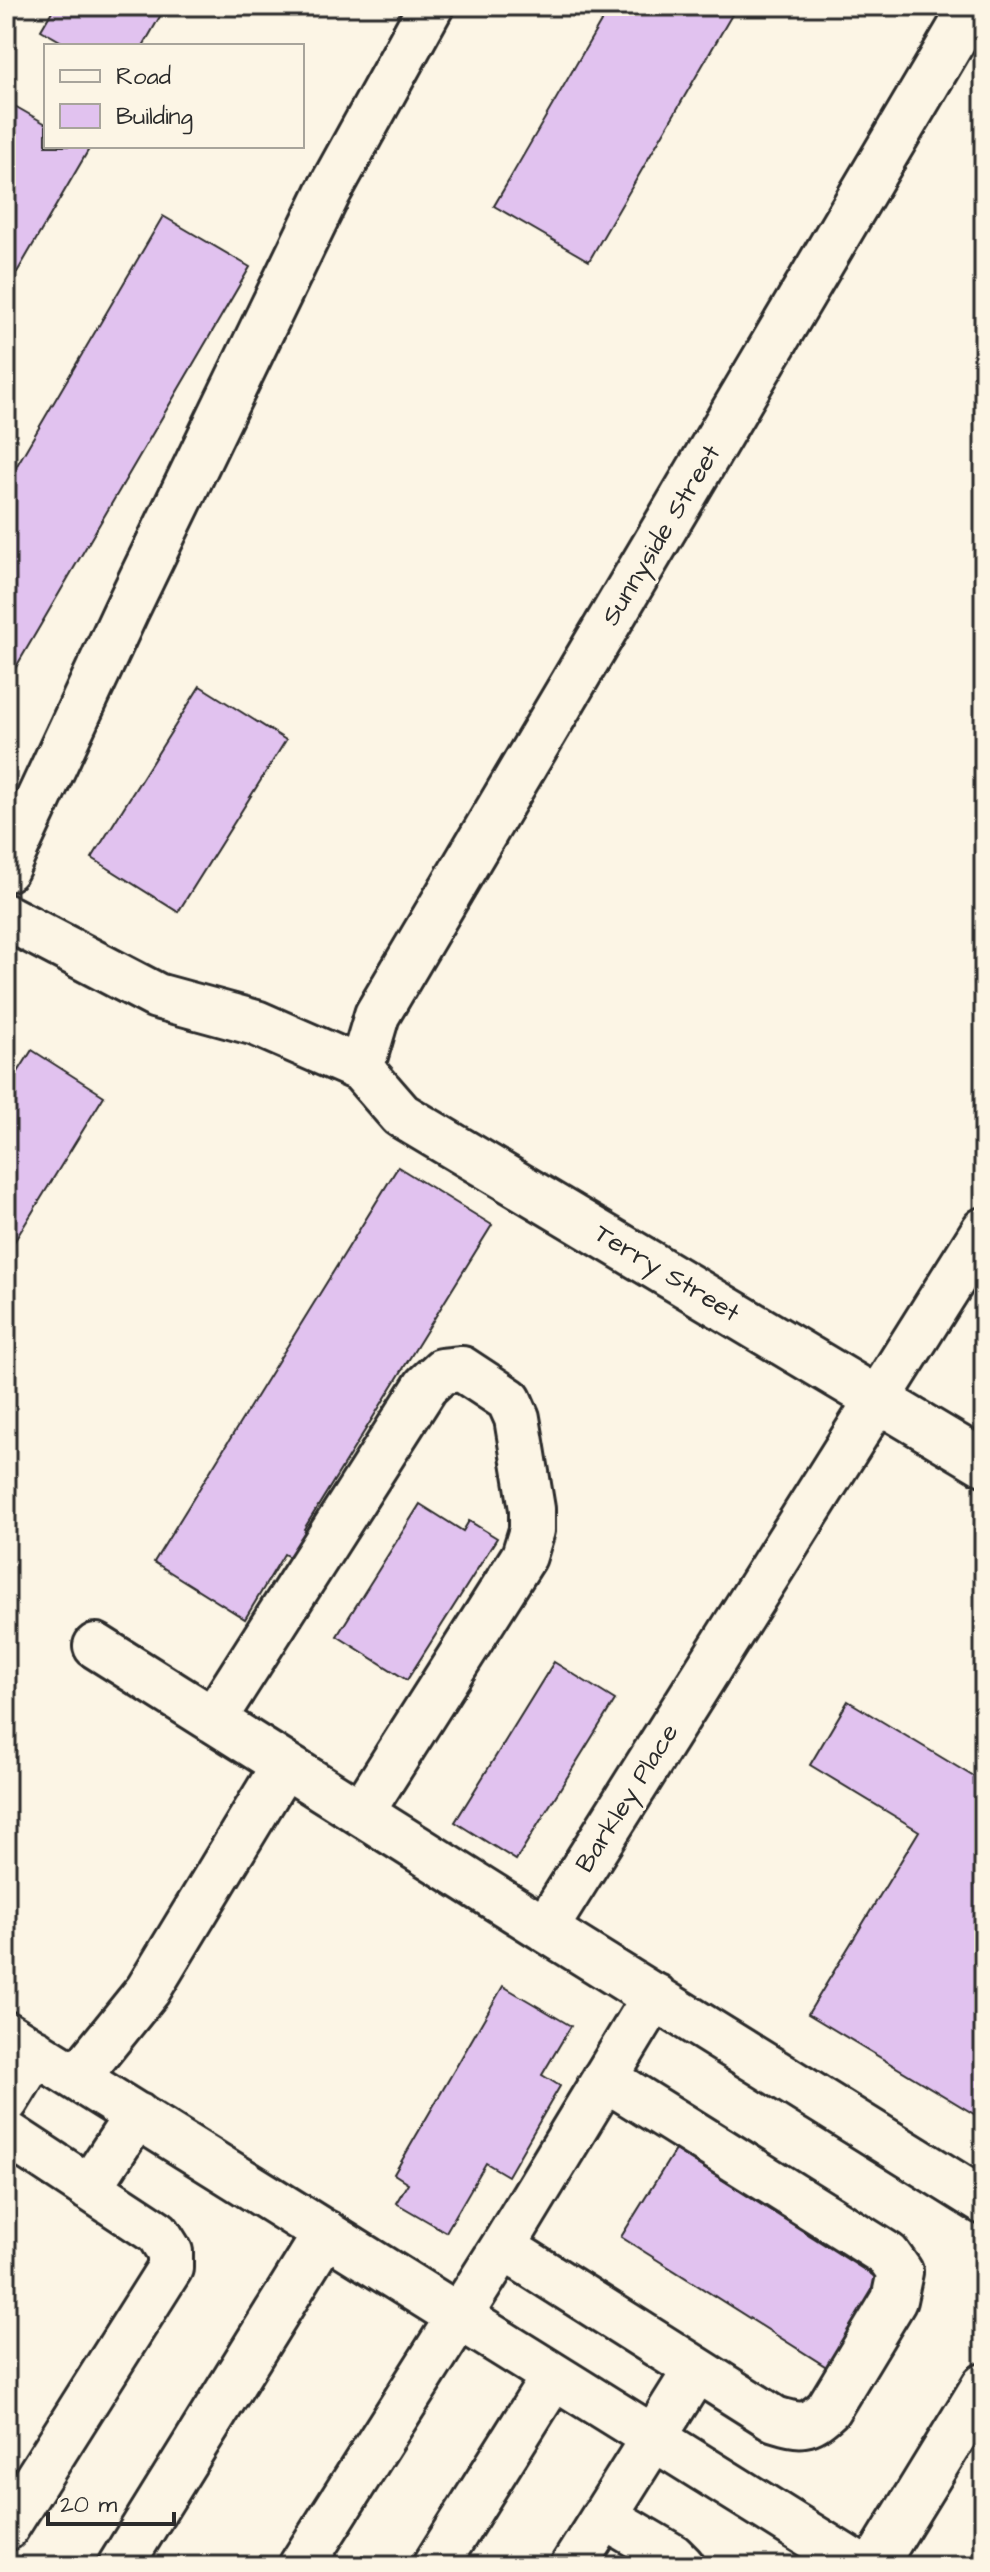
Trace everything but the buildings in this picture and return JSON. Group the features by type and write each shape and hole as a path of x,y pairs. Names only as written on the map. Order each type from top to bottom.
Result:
{"street":[{"path":"6,869 126,611 328,193 431,6"},
{"name":"Sunnyside Street","path":"361,1069 377,1015 973,6"},
{"path":"6,917 157,996 256,1023 361,1069"},
{"name":"Terry Street","path":"361,1069 401,1115 984,1463"},
{"name":"Barkley Place","path":"545,1929 984,1230"},
{"path":"213,1720 426,1386 442,1371 462,1369 509,1400 517,1418 532,1509 532,1530 524,1556 361,1813"},
{"path":"96,1646 984,2202"},
{"path":"77,2078 148,1990 284,1765"},
{"path":"301,2566 503,2247 655,1996"},
{"path":"6,2101 21,2043 859,2566"},
{"path":"503,2247 775,2419 798,2426 812,2423 828,2409 894,2300 900,2272 888,2255 605,2078"},
{"path":"89,2188 137,2115"},
{"path":"6,2133 158,2233 170,2252 170,2268 6,2528"},
{"path":"120,2566 326,2233"},
{"path":"573,2566 696,2370"},
{"path":"435,2566 554,2376"},
{"path":"874,2566 984,2386"},
{"path":"604,2516 672,2556 682,2566"}]}
